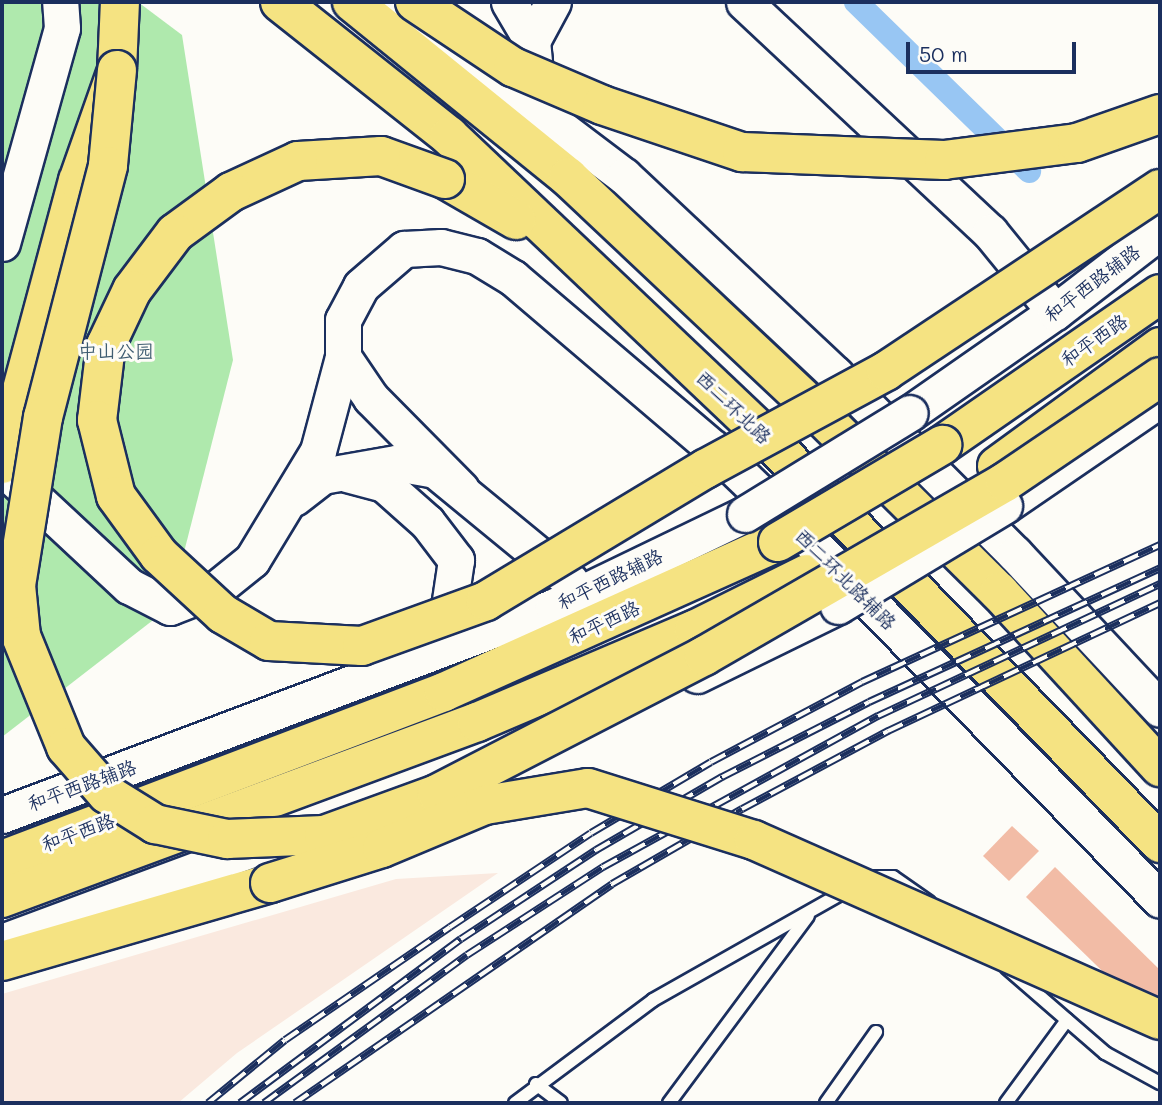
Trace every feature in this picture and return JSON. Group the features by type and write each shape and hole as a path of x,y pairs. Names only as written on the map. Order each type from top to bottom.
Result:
{"highway":[{"path":"120,2 108,166 43,418 16,585 21,636 66,747 107,794 155,824 227,839 324,835 437,794 728,642 1005,482 1160,377"},
{"name":"西二环北路","path":"280,2 449,136 624,302 946,618 1160,843"},
{"path":"415,2 513,67 603,105 742,152 944,160 1077,143 1160,114"},
{"path":"354,4 568,177 813,408 950,543 1160,767"},
{"path":"2,466 78,181 117,70"},
{"path":"624,302 533,229 445,179 381,156 298,161 231,192 175,233 132,290 106,345 97,420 116,496 159,555 223,614 269,641 362,646 486,601 705,469 886,371 1160,189"},
{"name":"和平西路","path":"2,860 444,692 778,542 942,445 1160,294"},
{"name":"和平西路","path":"2,898 477,722 694,630 979,480 1160,347"},
{"path":"2,961 382,848 485,805 588,788 754,840 1160,1020"}],"main road":[{"path":"2,243 38,105 62,28 60,2"},
{"path":"509,2 532,40 539,108 568,177"},
{"path":"532,40 553,2"},
{"path":"744,2 990,232 1055,312"},
{"path":"354,4 456,49 539,108 624,176 835,374 1016,554 1160,709"},
{"name":"和平西路辅路","path":"2,814 342,688 580,595 745,513 910,413 1055,312 1160,230"},
{"name":"西二环北路辅路","path":"2,466 129,586 170,607 216,589 252,560 318,451 343,357 343,320 362,286 404,249 442,247 477,256 513,278 713,448 813,544 1160,900"},
{"path":"343,357 371,398 461,489"},
{"path":"2,942 510,754 738,658 838,606 1004,506 1160,399"},
{"path":"283,507 322,476 396,463 435,470 564,572 580,595"},
{"path":"322,476 355,473 384,484 427,522 456,560 449,607 422,639 342,688"}],"lane":[{"path":"515,1103 536,1084 653,1000 869,877 893,877 914,888 1105,1053 1160,1083"},
{"path":"669,1103 815,908"},
{"path":"1006,1103 1067,1020"},
{"path":"826,1103 876,1032"},
{"path":"536,1084 561,1103"}],"shaded area":[{"path":"498,873 237,1053 178,1103 2,1103 2,994 396,879"}],"green space":[{"name":"中山公园","path":"2,2 138,2 182,35 233,360 170,607 2,737"}],"building":[{"path":"1012,826 1039,851 1009,881 983,856"},
{"path":"1055,867 1160,970 1160,1027 1026,897"}],"waterway":[{"path":"856,2 1029,171"}],"railway":[{"path":"208,1103 285,1040 450,927 591,833 711,762 862,682 1160,545"},
{"path":"240,1103 461,939 596,850 722,777 869,702 1160,568"},
{"path":"264,1103 467,955 603,867 878,716 1160,584"},
{"path":"295,1103 612,884 742,809 888,731 1160,603"}]}
